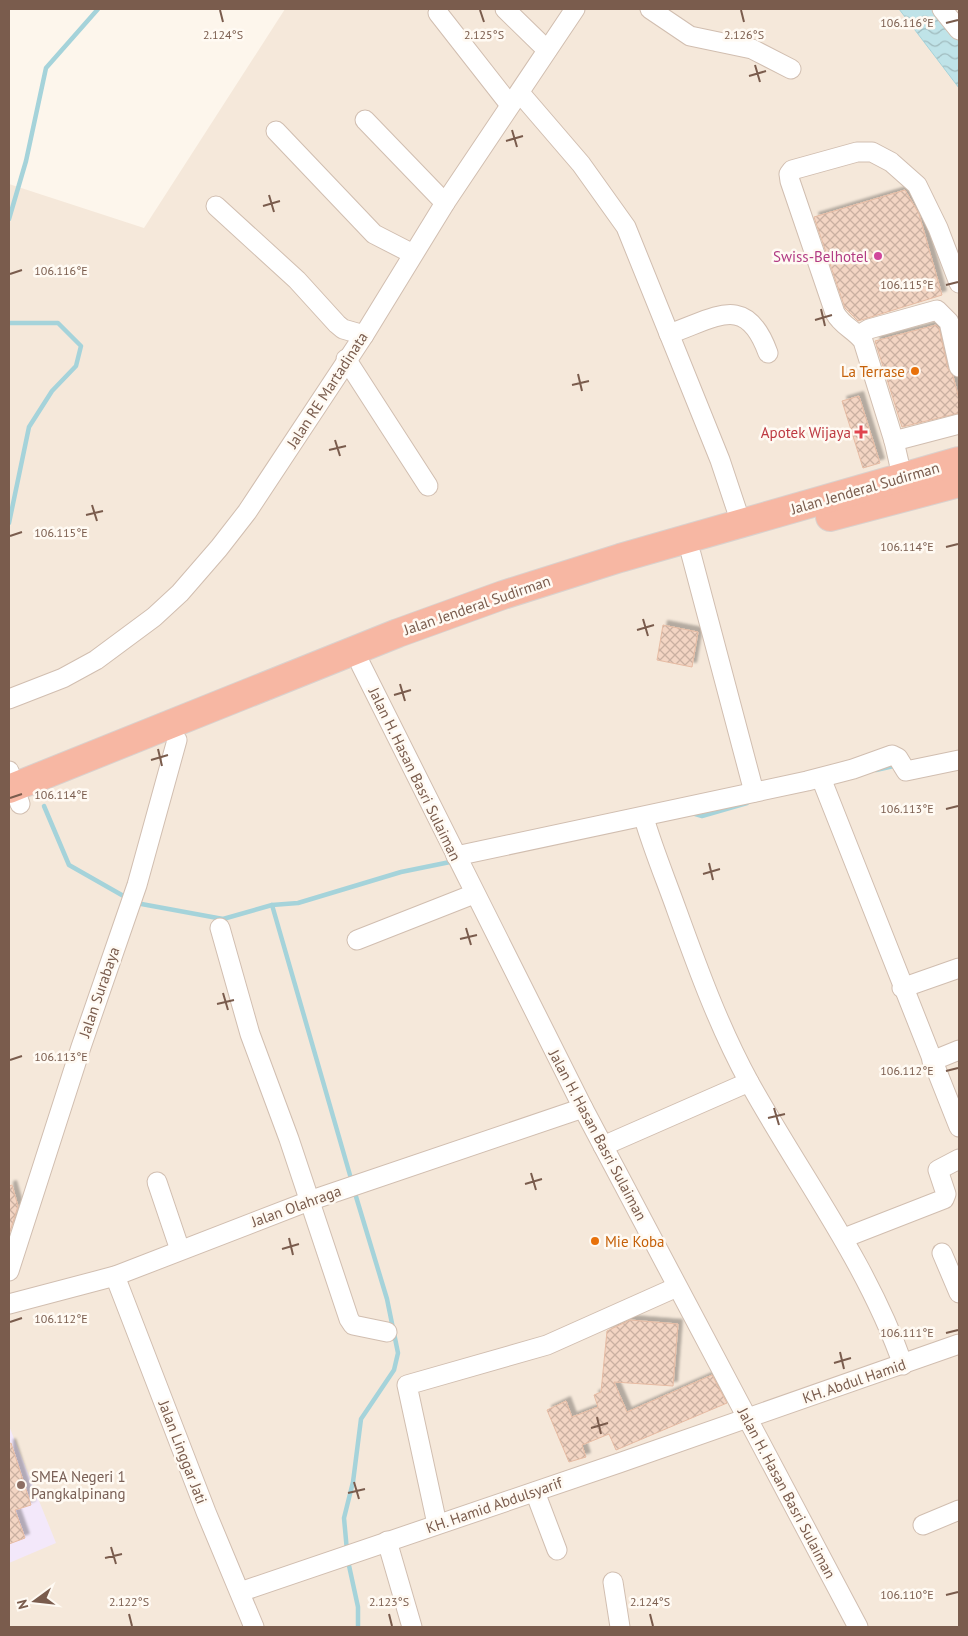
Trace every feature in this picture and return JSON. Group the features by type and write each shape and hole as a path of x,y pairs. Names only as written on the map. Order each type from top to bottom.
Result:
{"highway":[{"name":"Jalan Jenderal Sudirman","path":"12,792 177,740 361,664 483,619 904,487 959,461"},
{"name":"Jalan Jenderal Sudirman","path":"12,792 456,611 610,561 741,523 904,487 959,483"}],"street":[{"path":"505,9 548,50"},
{"name":"Jalan RE Martadinata","path":"9,699 64,678 96,660 154,617 180,593 247,512 346,359 364,335 445,203 575,9"},
{"path":"650,9 690,36 752,49 791,69"},
{"path":"942,9 959,30"},
{"path":"438,13 515,99 581,164 621,219 720,460 741,523"},
{"path":"365,120 445,203"},
{"path":"276,131 374,234 414,254"},
{"path":"904,487 894,441 866,349 859,335 840,322 835,314 789,174 792,170 857,152 872,152 891,162 917,185 938,228 959,284"},
{"path":"216,206 297,280 343,330 364,335"},
{"path":"859,335 869,329 937,310 949,322 959,367"},
{"path":"669,334 726,314 737,313 744,316 754,325 762,337 768,354"},
{"path":"346,359 428,486"},
{"path":"894,441 959,424"},
{"path":"691,554 754,792"},
{"name":"Jalan H. Hasan Basri Sulaiman","path":"361,664 474,894 583,1108 858,1627"},
{"name":"Jalan Surabaya","path":"9,1271 112,955 137,885 177,740"},
{"path":"458,860 645,822 754,792 822,783 892,755 911,770 959,760"},
{"path":"822,783 902,988 958,1118"},
{"path":"645,822 706,988 749,1082 844,1238 876,1302 903,1365"},
{"path":"358,940 474,894"},
{"path":"220,928 248,1026 289,1139 350,1322 353,1325 387,1332"},
{"path":"902,988 959,968"},
{"path":"932,1061 959,1050"},
{"path":"603,1146 749,1082"},
{"name":"Jalan Olahraga","path":"9,1304 115,1276 309,1201 583,1108"},
{"path":"844,1238 944,1199 946,1194 938,1170 959,1160"},
{"path":"157,1182 180,1250"},
{"path":"942,1253 959,1293"},
{"name":"Jalan Linggar Jati","path":"115,1276 206,1512 254,1627"},
{"path":"437,1524 407,1385 547,1345 677,1287"},
{"name":"KH. Abdul Hamid","path":"748,1418 830,1388 958,1349"},
{"name":"KH. Hamid Abdulsyarif","path":"240,1592 748,1418"},
{"path":"536,1492 558,1550"},
{"path":"923,1525 959,1510"},
{"path":"387,1541 412,1627"},
{"path":"613,1582 620,1627"}],"shaded area":[{"path":"285,9 959,9 959,1627 9,1627 9,184 144,228"},
{"name":"SMEA Negeri 1 Pangkalpinang","path":"9,1426 56,1543 9,1563"}],"water":[{"path":"899,9 936,9 959,38 959,88"}],"building":[{"name":"Swiss-Belhotel","path":"905,190 919,214 942,295 858,321 845,308 814,217"},
{"name":"La Terrase","path":"936,325 939,328 948,369 953,376 959,399 959,413 902,427 875,341"},
{"name":"Apotek Wijaya","path":"859,396 880,463 863,468 842,401"},
{"path":"663,625 698,632 692,667 657,660"},
{"path":"12,1185 18,1206 9,1235 9,1186"},
{"path":"630,1320 678,1324 673,1386 614,1382 627,1412 712,1375 727,1403 616,1450 609,1434 582,1445 586,1457 569,1462 547,1410 566,1401 572,1417 598,1407 594,1395 601,1392 607,1331"},
{"path":"11,1443 31,1505 15,1510 25,1538 9,1544 9,1444"}],"waterway":[{"path":"9,219 26,161 46,68 98,9"},
{"path":"9,323 58,323 81,346 76,366 52,391 29,427 9,523"},
{"path":"876,770 898,765"},
{"path":"692,813 702,816 747,803"},
{"path":"44,806 69,865 127,898"},
{"path":"136,903 223,919 272,905 298,903 401,872 455,861"},
{"path":"272,905 352,1182"},
{"path":"347,1551 344,1518 353,1482 361,1419 394,1370 398,1353 387,1299 354,1190"},
{"path":"348,1561 358,1607 358,1627"}],"place":[{"name":"Swiss-Belhotel","path":"878,256"},
{"name":"La Terrase","path":"915,371"},
{"name":"Apotek Wijaya","path":"861,432"},
{"name":"Mie Koba","path":"595,1241"},
{"name":"SMEA Negeri 1 Pangkalpinang","path":"21,1485"}]}
